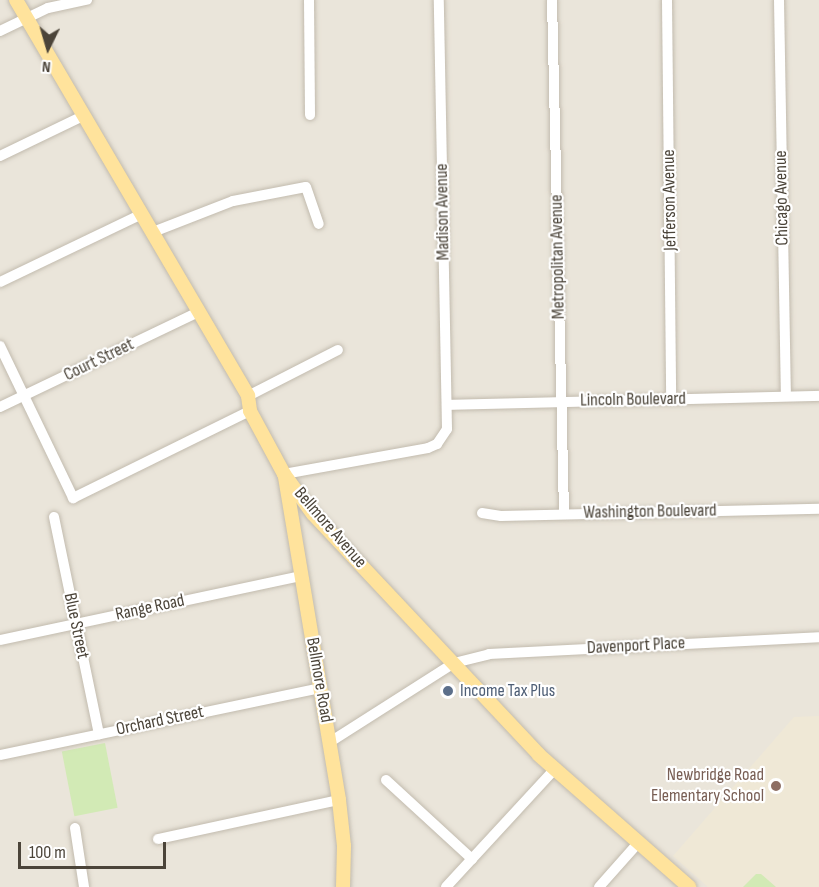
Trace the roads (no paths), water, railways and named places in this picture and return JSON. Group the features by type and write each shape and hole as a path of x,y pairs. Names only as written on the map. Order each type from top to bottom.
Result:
{"main road":[{"name":"Bellmore Avenue","path":"16,0 25,19 248,396 250,411 284,474 313,514 555,770 689,887"},
{"name":"Bellmore Road","path":"284,474 339,800 344,846 343,887"}],"street":[{"path":"0,31 48,8 87,0"},
{"path":"309,0 310,115"},
{"name":"Madison Avenue","path":"284,474 428,448 443,438 448,423 439,0"},
{"name":"Metropolitan Avenue","path":"552,0 564,514"},
{"name":"Jefferson Avenue","path":"667,0 671,399"},
{"name":"Chicago Avenue","path":"779,0 786,396"},
{"path":"0,156 83,116"},
{"path":"153,232 233,201 306,187 319,224"},
{"path":"0,282 142,214"},
{"name":"Court Street","path":"0,407 198,312"},
{"path":"0,346 73,498 250,411"},
{"path":"248,396 338,350"},
{"name":"Lincoln Boulevard","path":"448,405 819,396"},
{"name":"Washington Boulevard","path":"482,513 501,516 819,509"},
{"name":"Blue Street","path":"54,517 99,734"},
{"name":"Range Road","path":"0,640 301,576"},
{"name":"Davenport Place","path":"330,742 454,663 489,654 819,637"},
{"name":"Orchard Street","path":"0,755 321,688"},
{"path":"446,887 555,770"},
{"path":"386,780 472,859"},
{"path":"158,839 339,800"},
{"path":"75,828 84,887"},
{"path":"599,887 638,843"}],"place":[{"name":"Income Tax Plus","path":"448,691"},
{"name":"Newbridge Road Elementary School","path":"776,786"}]}
